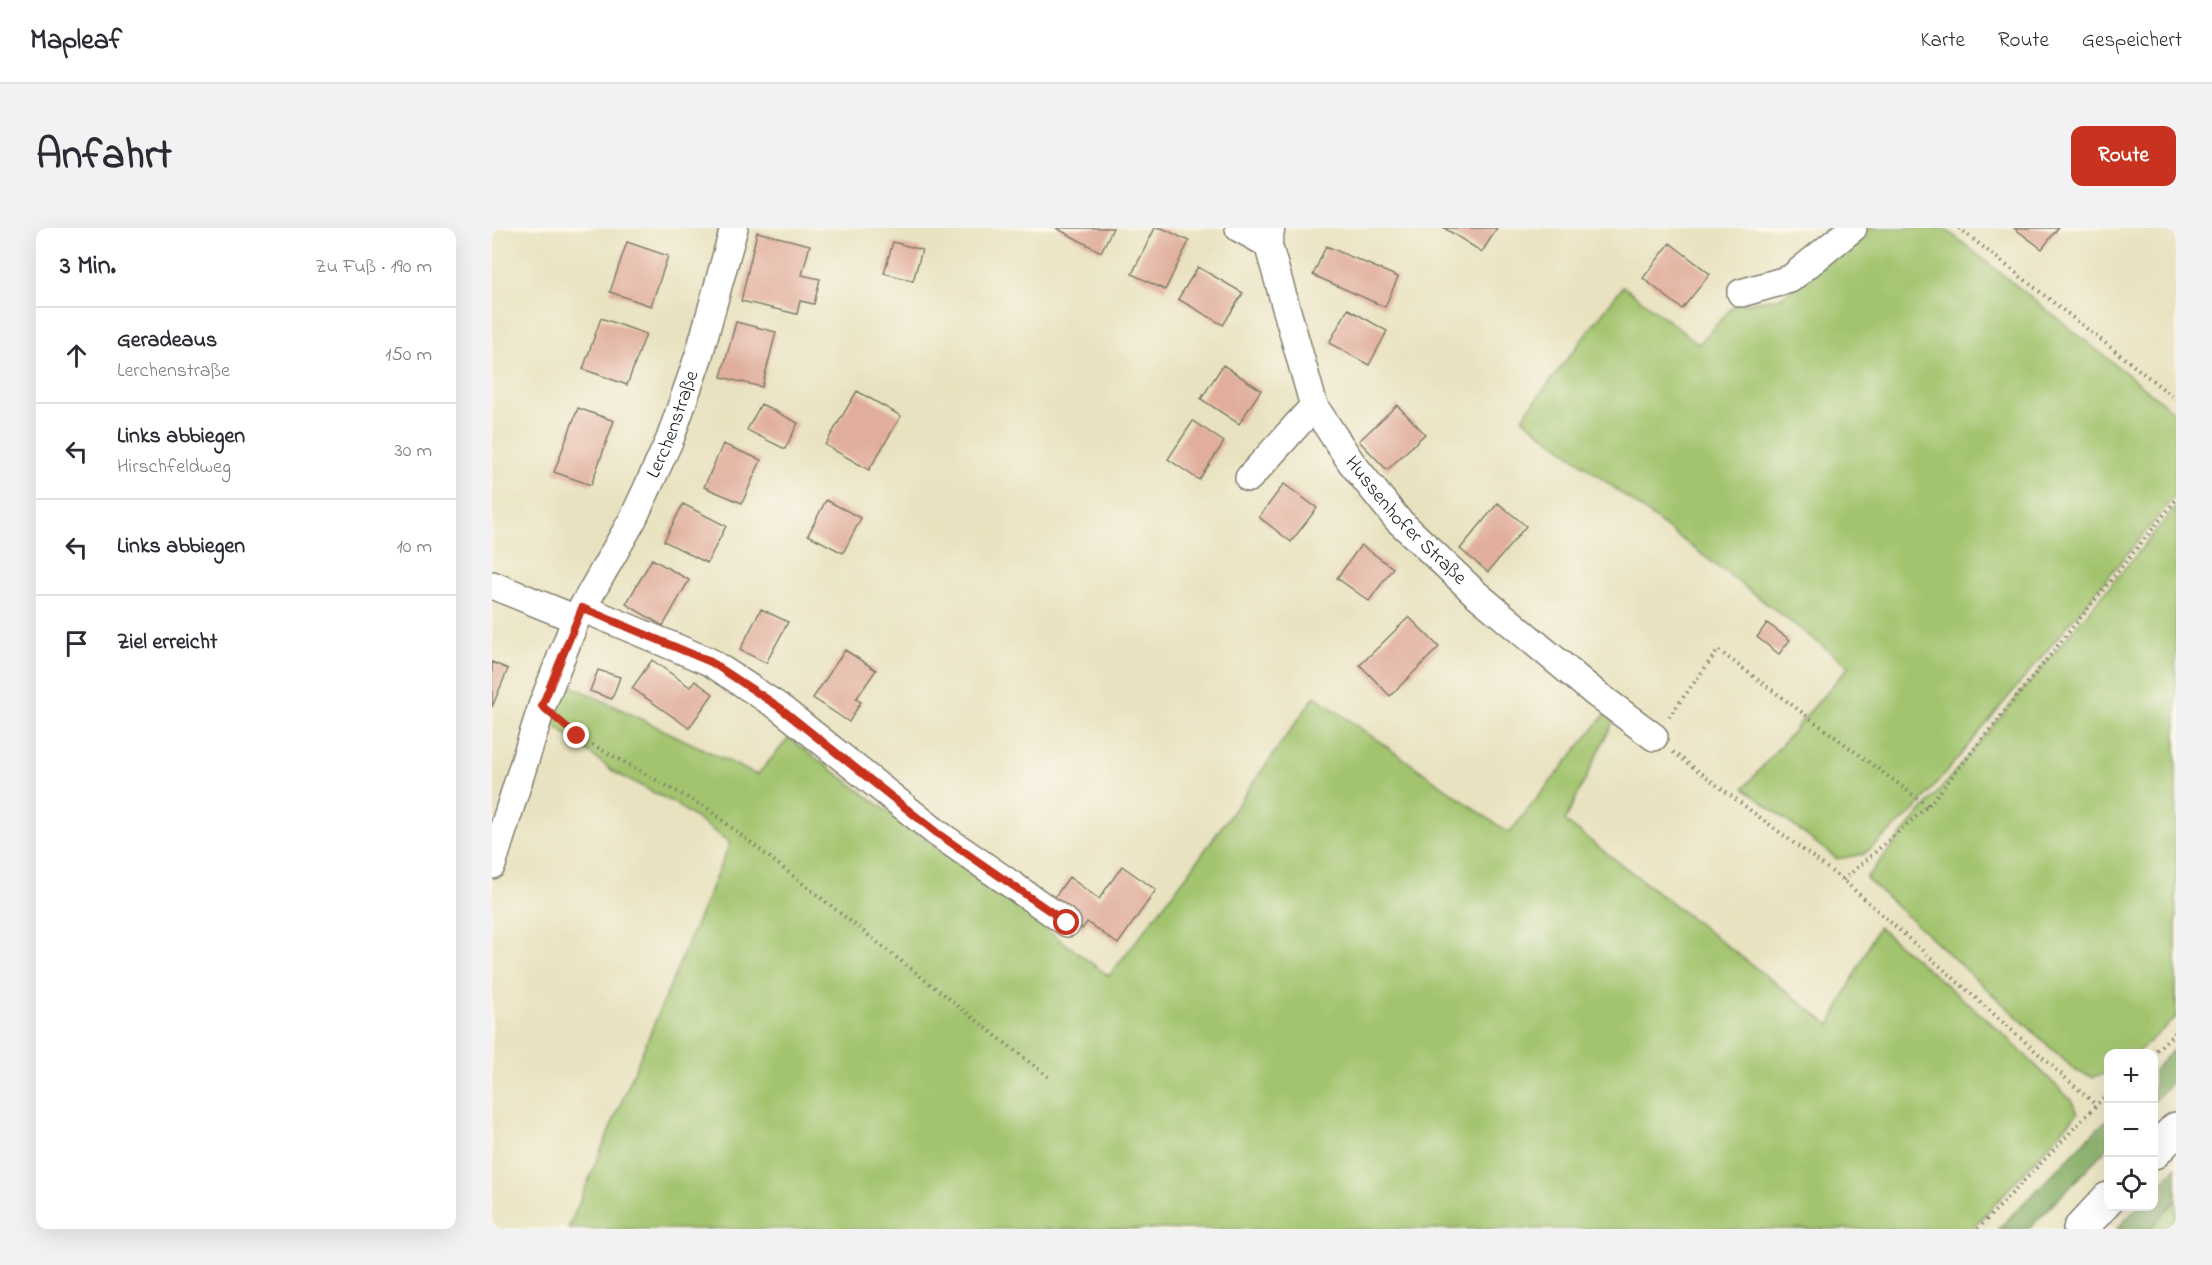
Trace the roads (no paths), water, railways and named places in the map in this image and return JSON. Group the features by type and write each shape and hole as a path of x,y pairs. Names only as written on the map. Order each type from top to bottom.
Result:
{"street":[{"name":"Lerchenstraße","path":"492,865 542,706 579,613 633,519 670,439 699,355 734,228"},
{"path":"1239,228 1270,236"},
{"path":"1741,293 1790,279 1853,228"},
{"name":"Hussenhofer Straße","path":"1270,236 1314,406 1351,462 1397,519 1475,593 1595,693 1654,737"},
{"path":"1249,478 1314,406"},
{"path":"492,585 579,613 711,662 779,707 937,833 1067,923"},
{"path":"2158,1148 2176,1129"},
{"path":"2080,1229 2104,1204"}]}
